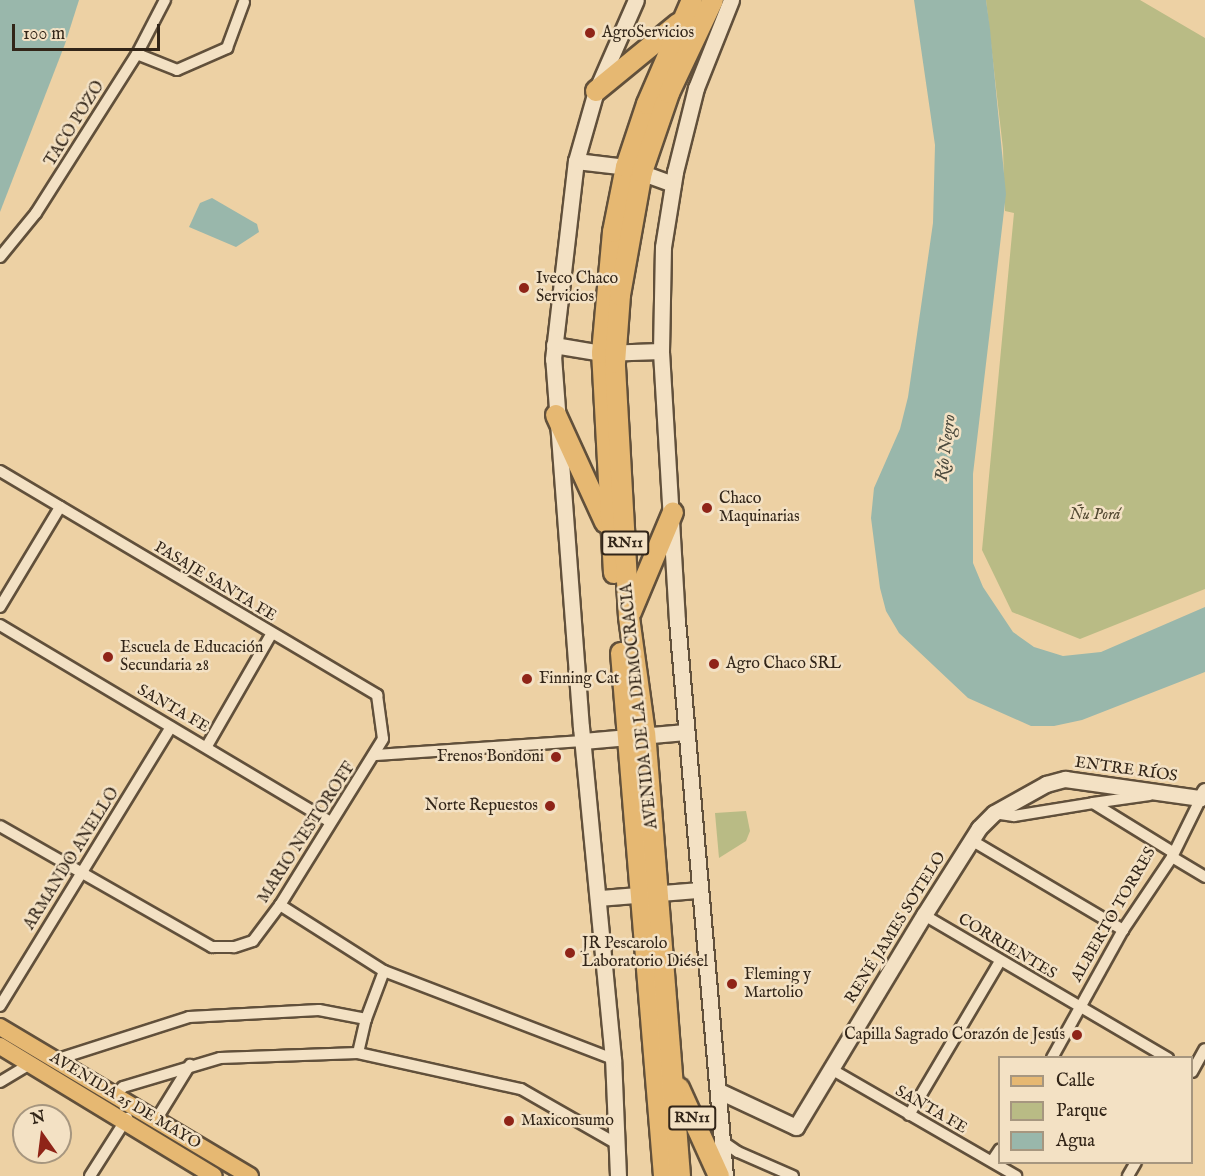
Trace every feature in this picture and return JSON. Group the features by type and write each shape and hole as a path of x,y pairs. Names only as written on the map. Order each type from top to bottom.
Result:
{"highway":[{"name":"AVENIDA DE LA DEMOCRACIA","path":"637,734 610,531 609,352 620,295 634,169 680,22 693,0"},
{"name":"AVENIDA DE LA DEMOCRACIA","path":"634,169 713,0"},
{"path":"596,91 680,22"},
{"name":"AVENIDA DE LA DEMOCRACIA","path":"609,352 650,895 664,1176"},
{"path":"556,415 610,531"},
{"path":"629,617 673,512"},
{"name":"AVENIDA DE LA DEMOCRACIA","path":"650,895 670,1057 680,1176"},
{"name":"RN11","path":"670,1057 687,1109 719,1176"},
{"path":"651,1176 662,1146"}],"main road":[{"name":"AVENIDA 25 DE MAYO","path":"0,1027 114,1097 129,1114 156,1120 250,1176"},
{"name":"AVENIDA 25 DE MAYO","path":"0,1046 28,1065 129,1114 214,1176"}],"street":[{"name":"TACO POZO","path":"0,257 36,213 137,54 165,0"},
{"path":"618,1176 613,1059 583,741 556,415 554,345 576,161 596,91 636,0"},
{"name":"RN11","path":"725,1176 699,890 661,351 663,247 673,184 696,88 731,0"},
{"path":"137,54 177,70 227,48 244,2"},
{"path":"576,161 634,169 673,184"},
{"path":"554,345 609,352 661,351"},
{"name":"PASAJE SANTA FE","path":"0,471 377,695 383,739"},
{"path":"0,607 60,507"},
{"name":"SANTA FE","path":"0,625 330,821"},
{"path":"207,746 272,633"},
{"name":"ARMANDO ANELLO","path":"0,1006 171,727"},
{"path":"376,755 687,732"},
{"name":"MARIO NESTOROFF","path":"80,873 212,947 253,941 280,905 330,821 376,755 383,739"},
{"name":"ENTRE RÍOS","path":"994,813 1046,784 1065,779 1160,793 1203,794"},
{"path":"994,813 1014,816 1160,793"},
{"name":"ALBERTO TORRES","path":"1053,1056 1124,930 1172,854 1203,794"},
{"path":"1093,803 1205,877"},
{"name":"RENÉ JAMES SOTELO","path":"719,1091 796,1127 971,840 994,813"},
{"path":"0,826 80,873"},
{"path":"971,840 1124,930"},
{"path":"599,898 699,890"},
{"path":"280,905 384,971 613,1059"},
{"name":"CORRIENTES","path":"924,915 1165,1056"},
{"path":"909,1115 1000,961"},
{"path":"358,1053 366,1019 384,971"},
{"path":"55,1060 189,1017 319,1010 366,1019"},
{"path":"1193,1069 1205,1049"},
{"path":"114,1097 123,1087 190,1065 220,1058 358,1053 521,1089 617,1144"},
{"path":"0,1082 28,1065"},
{"path":"156,1120 190,1065"},
{"name":"SANTA FE","path":"831,1069 1016,1176"},
{"path":"90,1176 129,1114"},
{"path":"722,1141 738,1152 793,1176"},
{"path":"992,1161 998,1151"}],"green space":[{"name":"Ñu Porá","path":"986,0 1140,0 1205,38 1205,589 1080,639 1012,612 982,550 1014,213 1005,211 1003,149"},
{"path":"746,811 750,831 746,841 719,858 715,813"}],"water":[{"path":"0,0 79,0 65,44 0,212"},
{"name":"Río Negro","path":"914,0 986,0 990,29 1006,194 973,474 973,563 983,587 1013,632 1034,647 1063,656 1101,652 1205,607 1205,672 1082,720 1054,726 1031,726 968,698 899,633 886,611 880,588 871,518 874,488 900,429 908,397 933,223 935,145"},
{"path":"212,198 257,224 259,232 236,247 189,227 200,203"}],"place":[{"name":"AgroServicios","path":"590,33"},
{"name":"Iveco Chaco Servicios","path":"524,288"},
{"name":"Chaco Maquinarias","path":"707,508"},
{"name":"Escuela de Educación Secundaria 28","path":"108,657"},
{"name":"Agro Chaco SRL","path":"714,664"},
{"name":"Finning Cat","path":"527,679"},
{"name":"Frenos Bondoni","path":"556,757"},
{"name":"Norte Repuestos","path":"550,806"},
{"name":"JR Pescarolo Laboratorio Diésel","path":"570,953"},
{"name":"Fleming y Martolio","path":"732,984"},
{"name":"Capilla Sagrado Corazón de Jesús","path":"1077,1035"},
{"name":"Maxiconsumo","path":"509,1121"}]}
